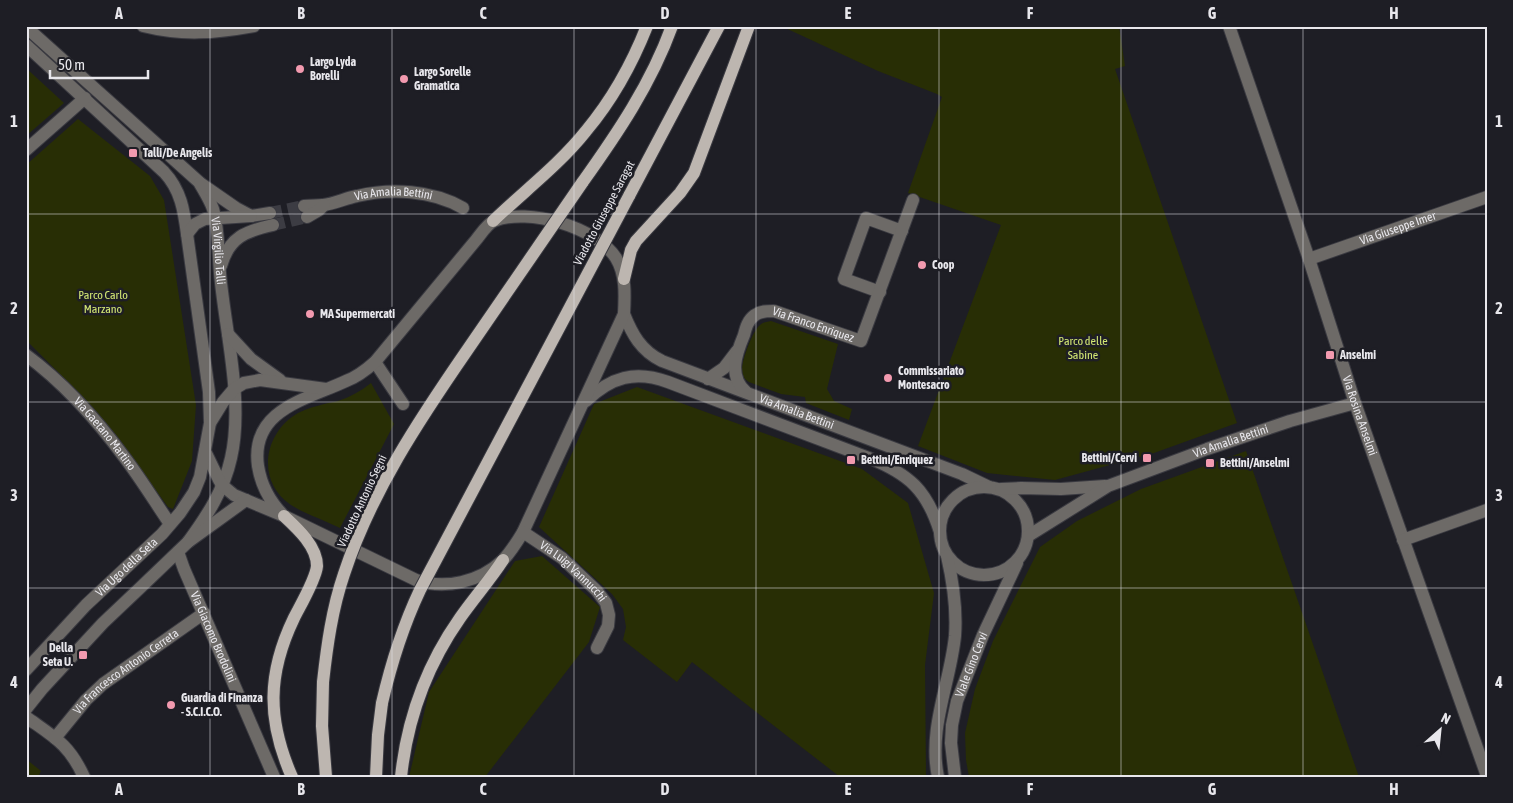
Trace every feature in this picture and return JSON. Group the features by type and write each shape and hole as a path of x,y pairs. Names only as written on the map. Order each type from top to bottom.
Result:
{"main road":[{"path":"493,221 554,165 586,131 620,84 635,56 647,26"},
{"name":"Viadotto Antonio Segni","path":"326,777 322,732 323,682 327,646 344,575 370,509 398,456 435,397 614,138 642,92 662,52 672,26"},
{"name":"Viadotto Giuseppe Saragat","path":"376,777 377,744 382,703 399,640 417,597 719,26"},
{"path":"624,279 631,250 636,241 680,193 694,173 749,26"},
{"path":"284,516 307,541 314,554 316,566 310,585 288,631 276,671 273,697 275,725 292,777"},
{"path":"401,777 409,727 426,676 459,619 503,560"}],"street":[{"path":"143,26 188,34 254,26"},
{"name":"Via Rosina Anselmi","path":"1229,26 1309,259 1355,403 1487,776"},
{"name":"Via Virgilio Talli","path":"26,27 199,182 210,202 215,218 234,390 234,440 230,461 222,485 207,515 188,542"},
{"path":"26,45 170,178 180,197 209,392 210,423"},
{"path":"26,150 85,98"},
{"path":"199,182 250,216"},
{"name":"Via Amalia Bettini","path":"305,212 319,210 324,205 364,194 394,191 432,196 452,202 463,208"},
{"name":"Via Giuseppe Imer","path":"1309,259 1487,197"},
{"name":"Via Franco Enriquez","path":"748,393 739,385 735,366 737,352 748,323 759,313 774,311 861,341 913,200"},
{"path":"187,234 195,224 205,219 250,216 272,219 248,231 230,246 225,255 220,273"},
{"path":"205,451 212,469 222,485 234,495 284,516 411,578 429,584 454,583 487,572 503,560 516,545 523,532 624,314 624,279 619,264 610,250 598,240 578,229 556,221 539,217 510,218 493,221 375,362 354,378 298,401 279,412 268,424 260,440 257,460 261,481 273,503 284,516"},
{"path":"880,292 844,279 866,218 902,231"},
{"name":"Via Amalia Bettini","path":"624,314 641,346 651,355 662,361 962,474 994,488 1061,489 1108,486"},
{"path":"227,333 257,365 278,380 289,384"},
{"name":"Via Franco Enriquez","path":"708,379 724,368 737,352"},
{"name":"Via Gaetano Martino","path":"26,356 62,386 102,430 125,458 170,524"},
{"path":"375,362 403,404"},
{"path":"583,404 598,391 619,380 640,375 660,379 890,467 920,490 931,508 947,556 957,566 968,572 987,575 1005,570 1020,558 1028,536 1027,520 1022,507 1010,495 994,488 970,489 954,498 943,514 940,532"},
{"path":"210,423 223,402 234,390 244,383 256,380 326,389"},
{"name":"Via Amalia Bettini","path":"1028,536 1108,486 1207,449 1290,421 1355,403"},
{"name":"Via Ugo della Seta","path":"26,670 86,605 180,513 196,488 202,471 210,423"},
{"path":"188,542 246,500"},
{"path":"1403,540 1487,510"},
{"name":"Via Luigi Vannucchi","path":"523,532 562,558 606,602 609,614 608,626 597,648"},
{"name":"Via Ugo della Seta","path":"26,709 103,623 188,542"},
{"name":"Via Giacomo Brodolini","path":"178,552 184,570 274,777"},
{"name":"Viale Gino Cervi","path":"938,777 936,732 954,644 955,628 954,595 947,556"},
{"name":"Viale Gino Cervi","path":"955,777 951,743 952,725 957,701 982,635 1020,558"},
{"name":"Via Francesco Antonio Cerreta","path":"55,738 86,700 102,684 204,613"},
{"path":"26,717 55,738 72,754 84,777"}],"green space":[{"name":"Parco delle Sabine","path":"781,26 1119,26 1125,66 1115,69 1237,423 1154,453 1055,480 987,473 918,446 1001,225 908,193 942,97 878,71"},
{"path":"26,68 64,103 26,136"},
{"name":"Parco Carlo Marzano","path":"78,119 150,176 164,200 196,405 192,461 173,509 168,507 116,435 83,397 26,340 26,165"},
{"path":"771,321 838,344 827,389 834,401 852,409 849,420 806,403 805,397 781,394 749,382 745,378 742,373 742,365 751,339 760,325"},
{"path":"371,383 394,424 340,528 296,508 280,495 272,484 268,458 271,445 277,433 286,422 298,413 312,407 347,398"},
{"path":"637,387 862,469 908,503 934,593 925,665 926,777 840,777 692,662 677,682 623,640 626,627 623,609 612,594 539,527 594,404"},
{"path":"1246,451 1359,777 969,777 965,733 975,689 993,641 1040,547 1077,521 1141,489"},
{"path":"542,556 600,607 589,642 485,777 409,777 429,692 515,561"},
{"path":"26,759 41,771 38,777 26,777"}],"tunnel":[{"path":"270,213 304,206"},
{"path":"273,225 307,217"}],"place":[{"name":"Largo Lyda Borelli","path":"300,69"},
{"name":"Largo Sorelle Gramatica","path":"404,79"},
{"name":"Talli/De Angelis","path":"133,153"},
{"name":"Coop","path":"922,265"},
{"name":"MA Supermercati","path":"310,314"},
{"name":"Anselmi","path":"1330,355"},
{"name":"Commissariato Montesacro","path":"888,378"},
{"name":"Bettini/Cervi","path":"1147,458"},
{"name":"Bettini/Enriquez","path":"851,460"},
{"name":"Bettini/Anselmi","path":"1210,463"},
{"name":"Della Seta U.","path":"83,655"},
{"name":"Guardia di Finanza - S.C.I.C.O.","path":"171,705"}]}
